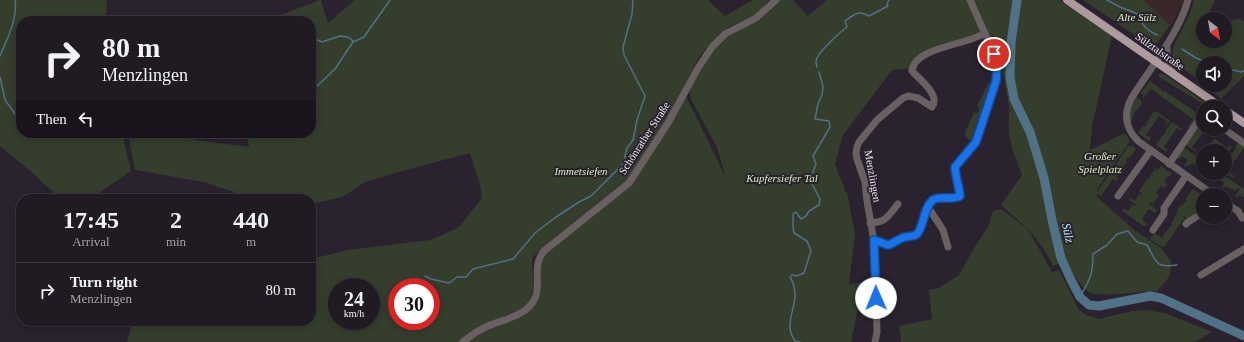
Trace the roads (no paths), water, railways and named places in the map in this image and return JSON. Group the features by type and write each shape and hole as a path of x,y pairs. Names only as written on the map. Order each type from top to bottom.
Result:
{"main road":[{"name":"Sülztalstraße","path":"1067,0 1211,100"},
{"path":"1232,115 1243,122"}],"street":[{"name":"Schönrather Straße","path":"463,342 483,328 521,313 531,304 537,293 538,262 544,251 629,183 668,123 698,68 712,47 725,34 761,15 776,0"},
{"path":"874,240 888,245 901,238 915,235 932,200 936,198 949,199 960,196 955,167 976,142 996,81 997,72 996,61 970,0"},
{"path":"1188,0 1183,14 1167,43 1131,99 1126,115 1128,128 1131,134 1138,141 1204,188"},
{"name":"Menzlingen","path":"875,342 877,332 874,240 870,223 865,182 856,153 859,142 878,120 903,98 913,96 932,107 935,100 931,92 912,71 915,63 937,49 966,42 985,34"},
{"path":"1167,43 1167,59 1173,73"},
{"path":"1169,164 1196,124"},
{"path":"1232,135 1244,144"},
{"path":"1118,196 1150,150"},
{"path":"1153,230 1164,214 1164,208 1186,176"},
{"name":"Menzlingen","path":"870,223 880,222 888,217 898,204"},
{"path":"928,207 943,230 948,248"},
{"path":"1232,207 1238,211 1243,218"},
{"path":"1186,224 1196,217"},
{"path":"1201,275 1244,249"}],"waterway":[{"path":"0,56 9,36 13,22 16,7 15,0"},
{"path":"316,87 335,69 353,42 364,37 390,0"},
{"name":"Immetsiefen","path":"425,276 449,283 457,277 466,277 473,269 513,259 535,233 556,217 591,196 623,164 627,148 633,140 637,120 645,96 624,55 623,47 632,14 633,0"},
{"path":"817,67 816,60 819,55 830,42 847,27 845,21 851,16 859,13 869,16 888,6 887,4 889,0"},
{"name":"Sülz","path":"1017,0 1011,43 1010,77 1014,99 1030,132 1044,178 1061,258 1080,297 1089,305 1099,306 1150,296 1161,298 1244,336"},
{"name":"Alte Sülz","path":"1107,0 1138,14 1145,27 1157,35"},
{"path":"316,39 322,42 340,36 348,37 353,41"},
{"path":"1182,49 1196,58"},
{"path":"1232,70 1241,72 1244,71"},
{"path":"800,342 796,342 790,331 795,301 795,290 790,277 792,275 797,276 804,273 811,251 807,241 794,233 793,214 796,212 801,219 806,216 809,211 819,205 820,199 810,180 816,164 813,156 830,127 829,121 815,119 823,86 819,72"},
{"path":"0,77 5,100 16,115"},
{"path":"1080,297 1090,277 1093,254 1107,245 1117,234 1128,231 1137,242 1147,245 1157,262 1164,266 1177,265"}],"park label":[{"name":"Großer Spielplatz","path":"1100,162"},
{"name":"Kupfersiefer Tal","path":"782,178"}]}
